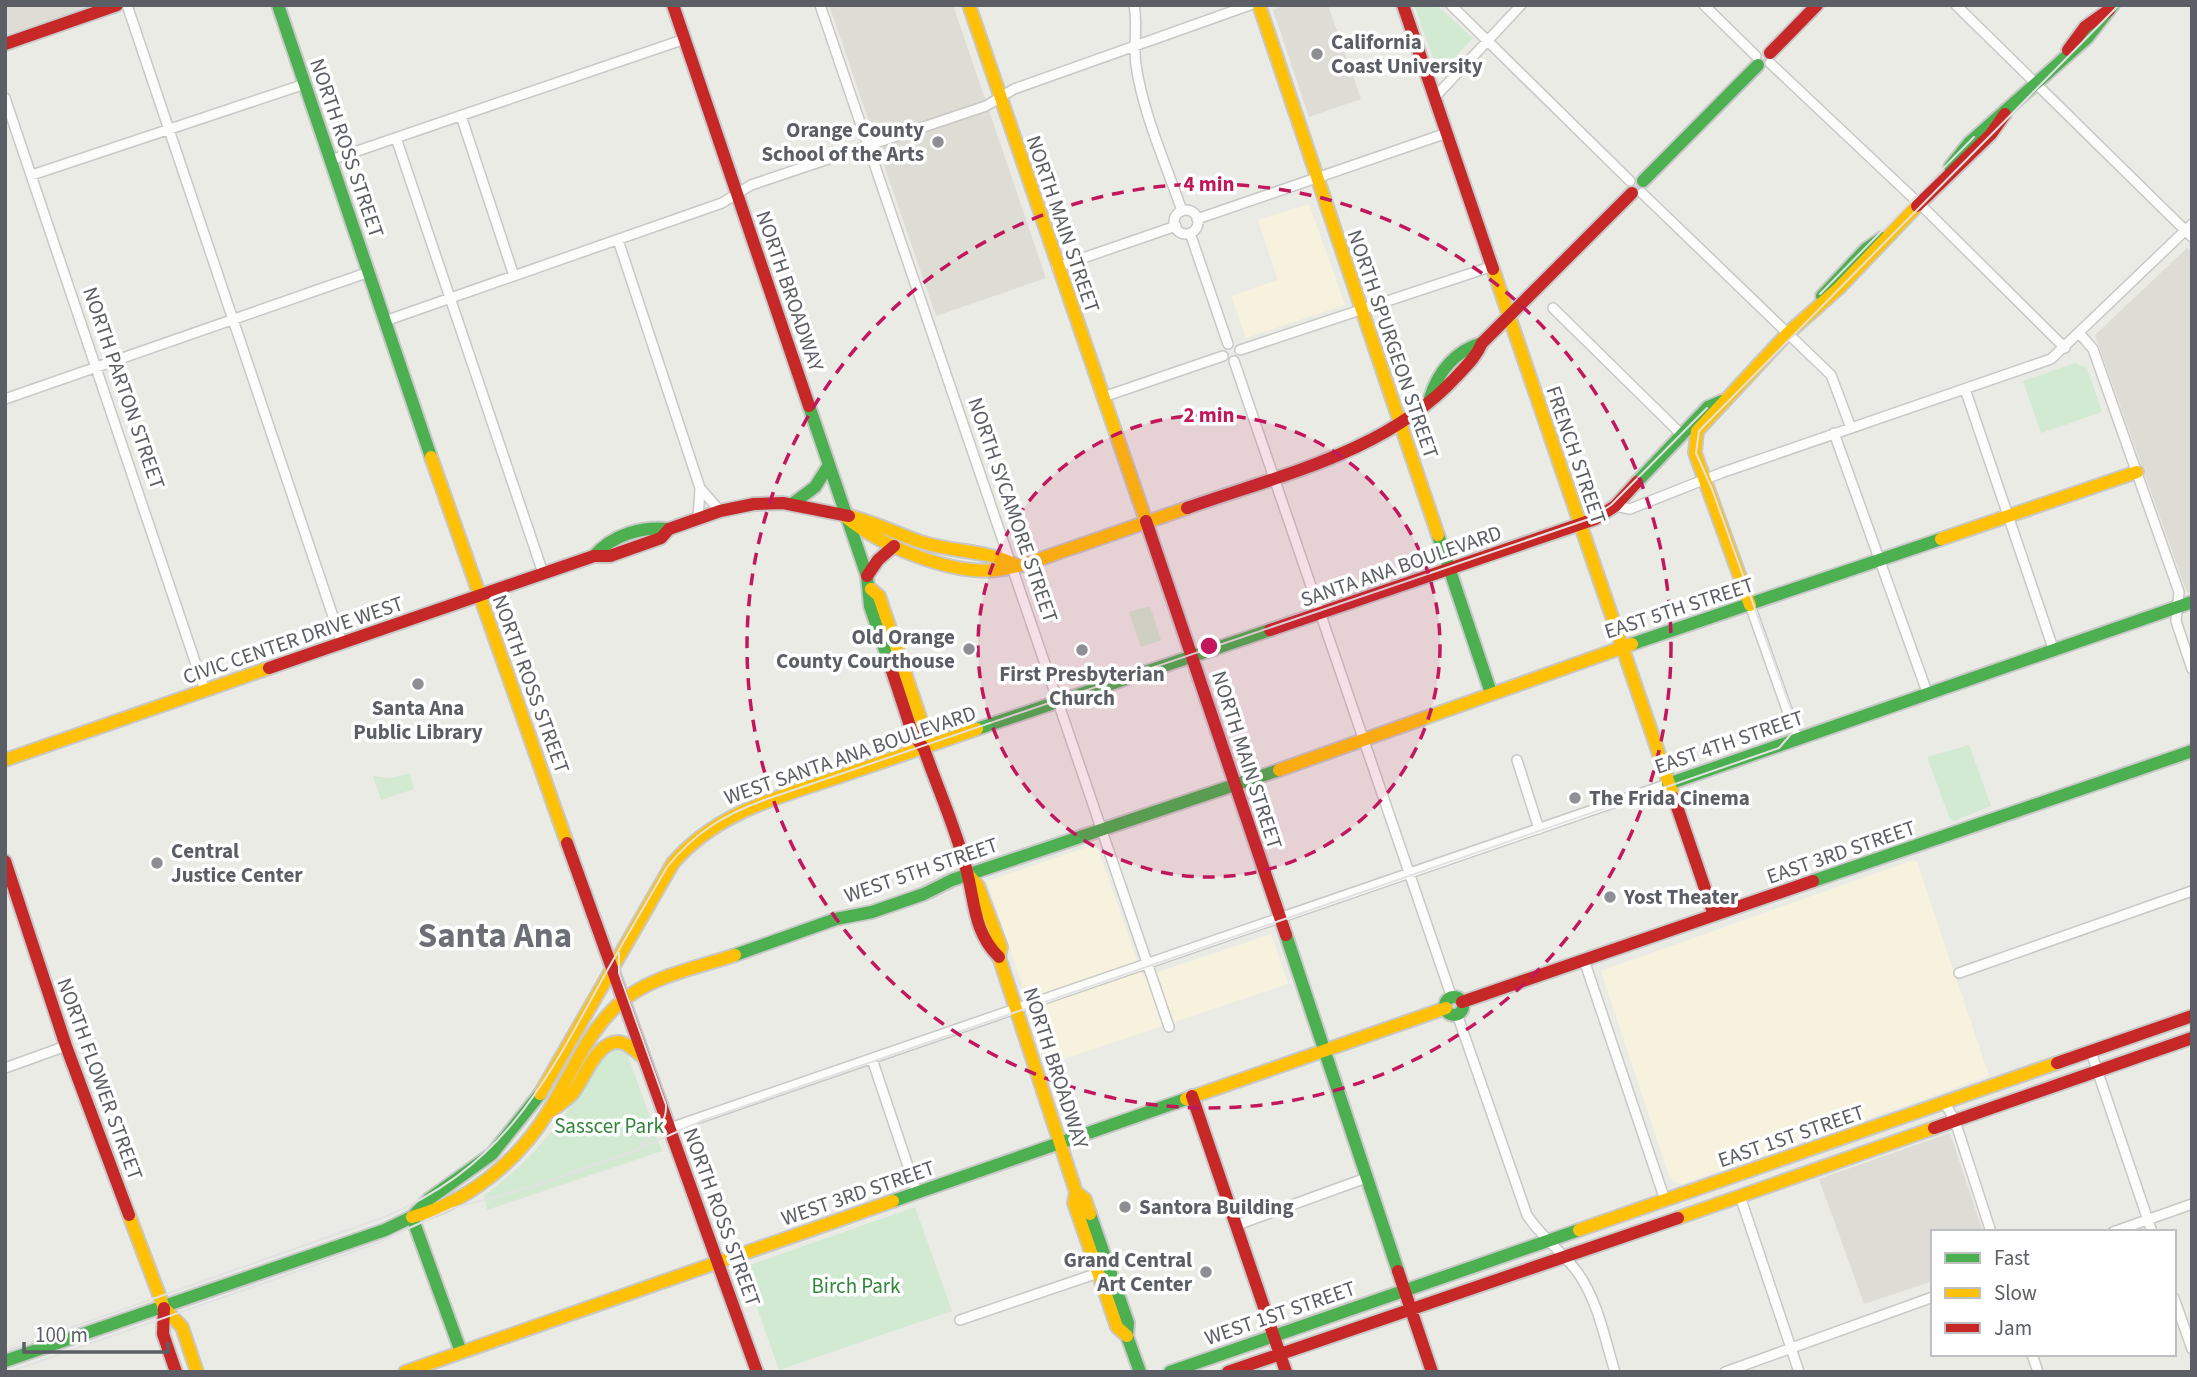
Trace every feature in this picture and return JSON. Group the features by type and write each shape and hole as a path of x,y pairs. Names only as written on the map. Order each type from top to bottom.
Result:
{"main road":[{"path":"5,44 117,5"},
{"name":"NORTH ROSS STREET","path":"278,5 478,596 757,1372"},
{"name":"NORTH BROADWAY","path":"673,5 869,582 870,606 901,701 913,736 924,749 968,874 978,886 987,909 1000,947 999,957 1015,1008 1076,1192 1084,1199 1104,1270 1128,1323 1127,1336 1140,1372"},
{"name":"NORTH MAIN STREET","path":"969,5 1193,657 1432,1372"},
{"name":"NORTH SPURGEON STREET","path":"1259,5 1491,693"},
{"name":"FRENCH STREET","path":"1403,5 1714,915"},
{"name":"CIVIC CENTER DRIVE WEST","path":"847,518 867,534 916,556 956,566 996,570 1012,563 1051,555 1351,450 1399,426 1443,390 1478,354 1482,342 1817,5"},
{"path":"1750,605 1695,453 1697,431 1722,401 1815,306 1829,286 1866,249 1891,232 1991,134 2005,114 2064,55 2085,25 2111,7"},
{"name":"SANTA ANA BOULEVARD","path":"1235,642 1579,525 1615,506 1708,407 1722,401"},
{"path":"792,504 815,487 829,465"},
{"name":"EAST 5TH STREET","path":"1235,786 1491,693 2137,472"},
{"name":"CIVIC CENTER DRIVE WEST","path":"5,760 478,596 597,551 610,556 661,538 669,529 720,511 754,505 792,504 847,518 867,520 920,542 953,551 989,553 1012,563"},
{"path":"869,582 878,560 894,546"},
{"name":"EAST 4TH STREET","path":"1668,784 2053,648 2192,602"},
{"name":"WEST SANTA ANA BOULEVARD","path":"412,1217 429,1199 492,1154 518,1124 548,1082 673,863 689,845 716,823 758,804 1235,642"},
{"name":"EAST 3RD STREET","path":"1323,1050 2192,751"},
{"name":"WEST 5TH STREET","path":"623,998 641,988 836,919 872,912 968,874 1235,786"},
{"name":"NORTH FLOWER STREET","path":"5,861 66,1046 164,1308 163,1334 176,1372"},
{"name":"WEST SANTA ANA BOULEVARD","path":"5,1361 385,1230 412,1217 433,1214 476,1186 512,1154 548,1113 589,1041 623,998"},
{"name":"EAST 1ST STREET","path":"1404,1290 2192,1016"},
{"name":"EAST 1ST STREET","path":"1411,1310 2192,1038"},
{"path":"548,1113 572,1094 598,1052 607,1044 619,1042 633,1046 644,1058"},
{"name":"WEST 3RD STREET","path":"405,1372 1323,1050"},
{"path":"1192,1096 1286,1372"},
{"path":"412,1217 461,1352"},
{"name":"WEST 1ST STREET","path":"1170,1372 1404,1290"},
{"name":"NORTH FLOWER STREET","path":"164,1308 182,1327 197,1372"},
{"name":"WEST 1ST STREET","path":"1228,1372 1411,1310"}],"street":[{"path":"127,5 342,643"},
{"name":"NORTH SYCAMORE STREET","path":"820,5 1169,1027"},
{"path":"1134,5 1138,45 1135,61 1142,91 1182,211"},
{"path":"385,321 722,203 751,185 986,106 1014,89 1250,5"},
{"path":"1451,5 1836,382 1851,428"},
{"path":"1435,97 1521,5"},
{"path":"1704,5 1918,204 2065,348"},
{"path":"1615,506 1630,509 1834,433 2052,359 2189,231 1956,5"},
{"path":"331,160 685,39"},
{"path":"32,176 305,83"},
{"name":"NORTH PARTON STREET","path":"5,97 205,691"},
{"path":"461,116 514,276"},
{"path":"1197,219 1447,133"},
{"path":"396,138 543,573"},
{"path":"1182,211 1193,212 1197,219 1196,229 1190,233 1180,232 1175,226 1175,219 1182,211"},
{"path":"1058,267 1175,226"},
{"path":"1190,233 1228,344"},
{"path":"618,240 700,488 698,519"},
{"path":"1493,266 1240,350 1234,361 1527,1214 1547,1241 1578,1273 1592,1303 1615,1372"},
{"path":"5,398 369,272"},
{"path":"1553,308 1681,434"},
{"path":"2080,334 2093,349 2179,592 2176,621 2192,669"},
{"path":"1223,356 1224,348 1228,344 1234,344 1240,350"},
{"path":"1103,397 1223,356"},
{"path":"1223,356 1234,361"},
{"path":"1965,389 2053,648"},
{"path":"1834,433 1927,692"},
{"path":"700,488 720,511"},
{"path":"1750,605 1797,738"},
{"path":"1517,760 1539,829"},
{"name":"EAST 4TH STREET","path":"670,1128 1668,784"},
{"path":"1959,973 2192,891"},
{"path":"1584,960 1665,1200"},
{"path":"5,1068 66,1046"},
{"path":"2091,1052 2150,1230"},
{"path":"872,1059 917,1193"},
{"path":"1945,1103 1955,1121 1990,1230"},
{"path":"1237,1225 1366,1178"},
{"path":"1740,1196 1799,1372"},
{"path":"2119,1230 2192,1204"},
{"path":"960,1320 1104,1270"},
{"path":"1725,1372 1931,1298"},
{"path":"2176,1304 2192,1349"}],"shaded area":[{"path":"5,5 93,5 5,35"},
{"name":"Orange County School of the Arts","path":"829,5 953,5 1046,278 936,316"},
{"name":"California Coast University","path":"1285,5 1328,5 1361,99 1309,117 1273,10"},
{"path":"1309,204 1345,305 1246,338 1231,296 1278,280 1258,220"},
{"path":"2187,248 2192,252 2192,592 2187,593 2095,335"},
{"path":"1096,844 1143,977 1271,934 1288,984 1049,1064 987,881"},
{"path":"1913,860 1917,862 1989,1076 1682,1184 1674,1182 1670,1178 1601,971"},
{"path":"1950,1133 1982,1230 1931,1230 1931,1282 1864,1304 1819,1179"}],"green space":[{"path":"1414,5 1436,5 1473,38 1439,74"},
{"path":"2075,363 2087,368 2102,412 2041,433 2023,381"},
{"path":"1150,606 1161,640 1141,647 1129,612"},
{"path":"1969,745 1991,806 1954,821 1950,819 1927,757"},
{"path":"410,773 414,789 381,800 373,776 391,778"},
{"name":"Sasscer Park","path":"617,1048 627,1053 662,1151 487,1210 484,1195 538,1148 568,1110 607,1051"},
{"name":"Birch Park","path":"915,1207 952,1311 779,1370 755,1302 742,1280 744,1267"}],"tram line":[{"path":"9,1372 370,1246 453,1208 535,1186 629,1153 704,1120 1779,748 1792,733 1792,712 1712,489 1696,453 1699,431 2119,5"},
{"path":"1820,294 1974,137"},
{"path":"5,1351 382,1218 422,1199 457,1176 486,1152 535,1094 557,1061 667,867 700,834 724,818 767,799 1589,519 1611,505 1707,408"},
{"path":"619,953 619,973 666,1105 662,1123 641,1145"}],"traffic: fast":[{"path":"278,5 431,457"},
{"path":"1950,167 1969,143 2087,38 2113,5"},
{"path":"1643,181 1758,65"},
{"path":"1822,296 1866,249 1882,238"},
{"path":"1430,398 1449,364 1464,351 1482,343"},
{"path":"1637,482 1708,407 1722,401"},
{"path":"809,406 867,576 870,606 888,659"},
{"path":"792,504 815,487 829,465"},
{"path":"594,556 619,537 648,529 669,529"},
{"path":"1438,535 1491,693"},
{"path":"1632,644 1941,539"},
{"path":"1668,784 2192,602"},
{"path":"977,729 1270,630"},
{"path":"1813,881 2192,751"},
{"path":"735,955 836,919 872,912 924,894 952,880 1279,770"},
{"path":"1286,935 1398,1271"},
{"path":"1454,997 1460,1000 1463,1006 1460,1012 1454,1015 1448,1012 1445,1006 1448,1000 1454,997"},
{"path":"5,1361 385,1230 412,1217 429,1199 492,1154 540,1094"},
{"path":"893,1201 1186,1099"},
{"path":"1090,1214 1128,1323 1127,1336 1140,1372"},
{"path":"412,1217 461,1352"},
{"path":"1170,1372 1579,1230"}],"traffic: slow":[{"path":"969,5 1146,521"},
{"path":"1259,5 1438,535"},
{"path":"1750,605 1695,453 1697,431 1787,334 1839,288 1917,206"},
{"path":"1493,269 1674,798"},
{"path":"431,457 567,843"},
{"path":"1941,539 2137,472"},
{"path":"847,518 879,539 917,556 959,568 997,570 1036,560 1187,508"},
{"path":"849,516 921,542 1012,563"},
{"path":"871,589 879,596 925,732 924,749"},
{"path":"1279,770 1632,644"},
{"path":"5,760 269,668"},
{"path":"540,1094 673,863 690,845 729,819 772,799 977,729"},
{"path":"968,874 978,886 1001,947 999,957 1076,1192 1085,1199 1090,1214"},
{"path":"412,1217 453,1201 507,1163 536,1130 601,1023 626,998 664,977 735,955"},
{"path":"1186,1099 1446,1008"},
{"path":"551,1111 572,1094 597,1054 611,1043 622,1043 642,1056"},
{"path":"1579,1230 2057,1063"},
{"path":"1678,1218 1934,1128"},
{"path":"1076,1192 1074,1203 1117,1327 1127,1336"},
{"path":"405,1372 893,1201"},
{"path":"129,1215 164,1308 182,1327 197,1372"}],"traffic: jam":[{"path":"5,44 117,5"},
{"path":"673,5 809,406"},
{"path":"1403,5 1493,269"},
{"path":"1770,53 1817,5"},
{"path":"2068,50 2085,27 2109,10"},
{"path":"1917,206 1991,134 2005,114"},
{"path":"1187,508 1295,472 1365,443 1428,403 1456,377 1474,357 1482,343 1632,193"},
{"path":"1270,630 1595,519 1615,506 1637,482"},
{"path":"269,668 594,556 610,556 661,538 669,529 720,511 754,504 783,503 849,516"},
{"path":"1146,521 1286,935"},
{"path":"867,576 878,560 894,546"},
{"path":"888,659 912,732 924,749 958,841 980,928 999,957"},
{"path":"1674,798 1714,915"},
{"path":"567,843 757,1372"},
{"path":"5,861 66,1046 129,1215"},
{"path":"1462,1002 1813,881"},
{"path":"2057,1063 2192,1016"},
{"path":"1934,1128 2192,1038"},
{"path":"1192,1096 1286,1372"},
{"path":"1228,1372 1678,1218"},
{"path":"1398,1271 1432,1372"},
{"path":"164,1308 163,1334 176,1372"}],"place":[{"name":"California Coast University","path":"1317,54"},
{"name":"Orange County School of the Arts","path":"938,142"},
{"name":"Old Orange County Courthouse","path":"969,649"},
{"name":"First Presbyterian Church","path":"1082,650"},
{"name":"Santa Ana Public Library","path":"418,684"},
{"name":"The Frida Cinema","path":"1575,798"},
{"name":"Central Justice Center","path":"157,863"},
{"name":"Yost Theater","path":"1610,897"},
{"name":"Santora Building","path":"1125,1207"},
{"name":"Grand Central Art Center","path":"1206,1272"}],"district":[{"name":"Santa Ana","path":"495,936"}]}
